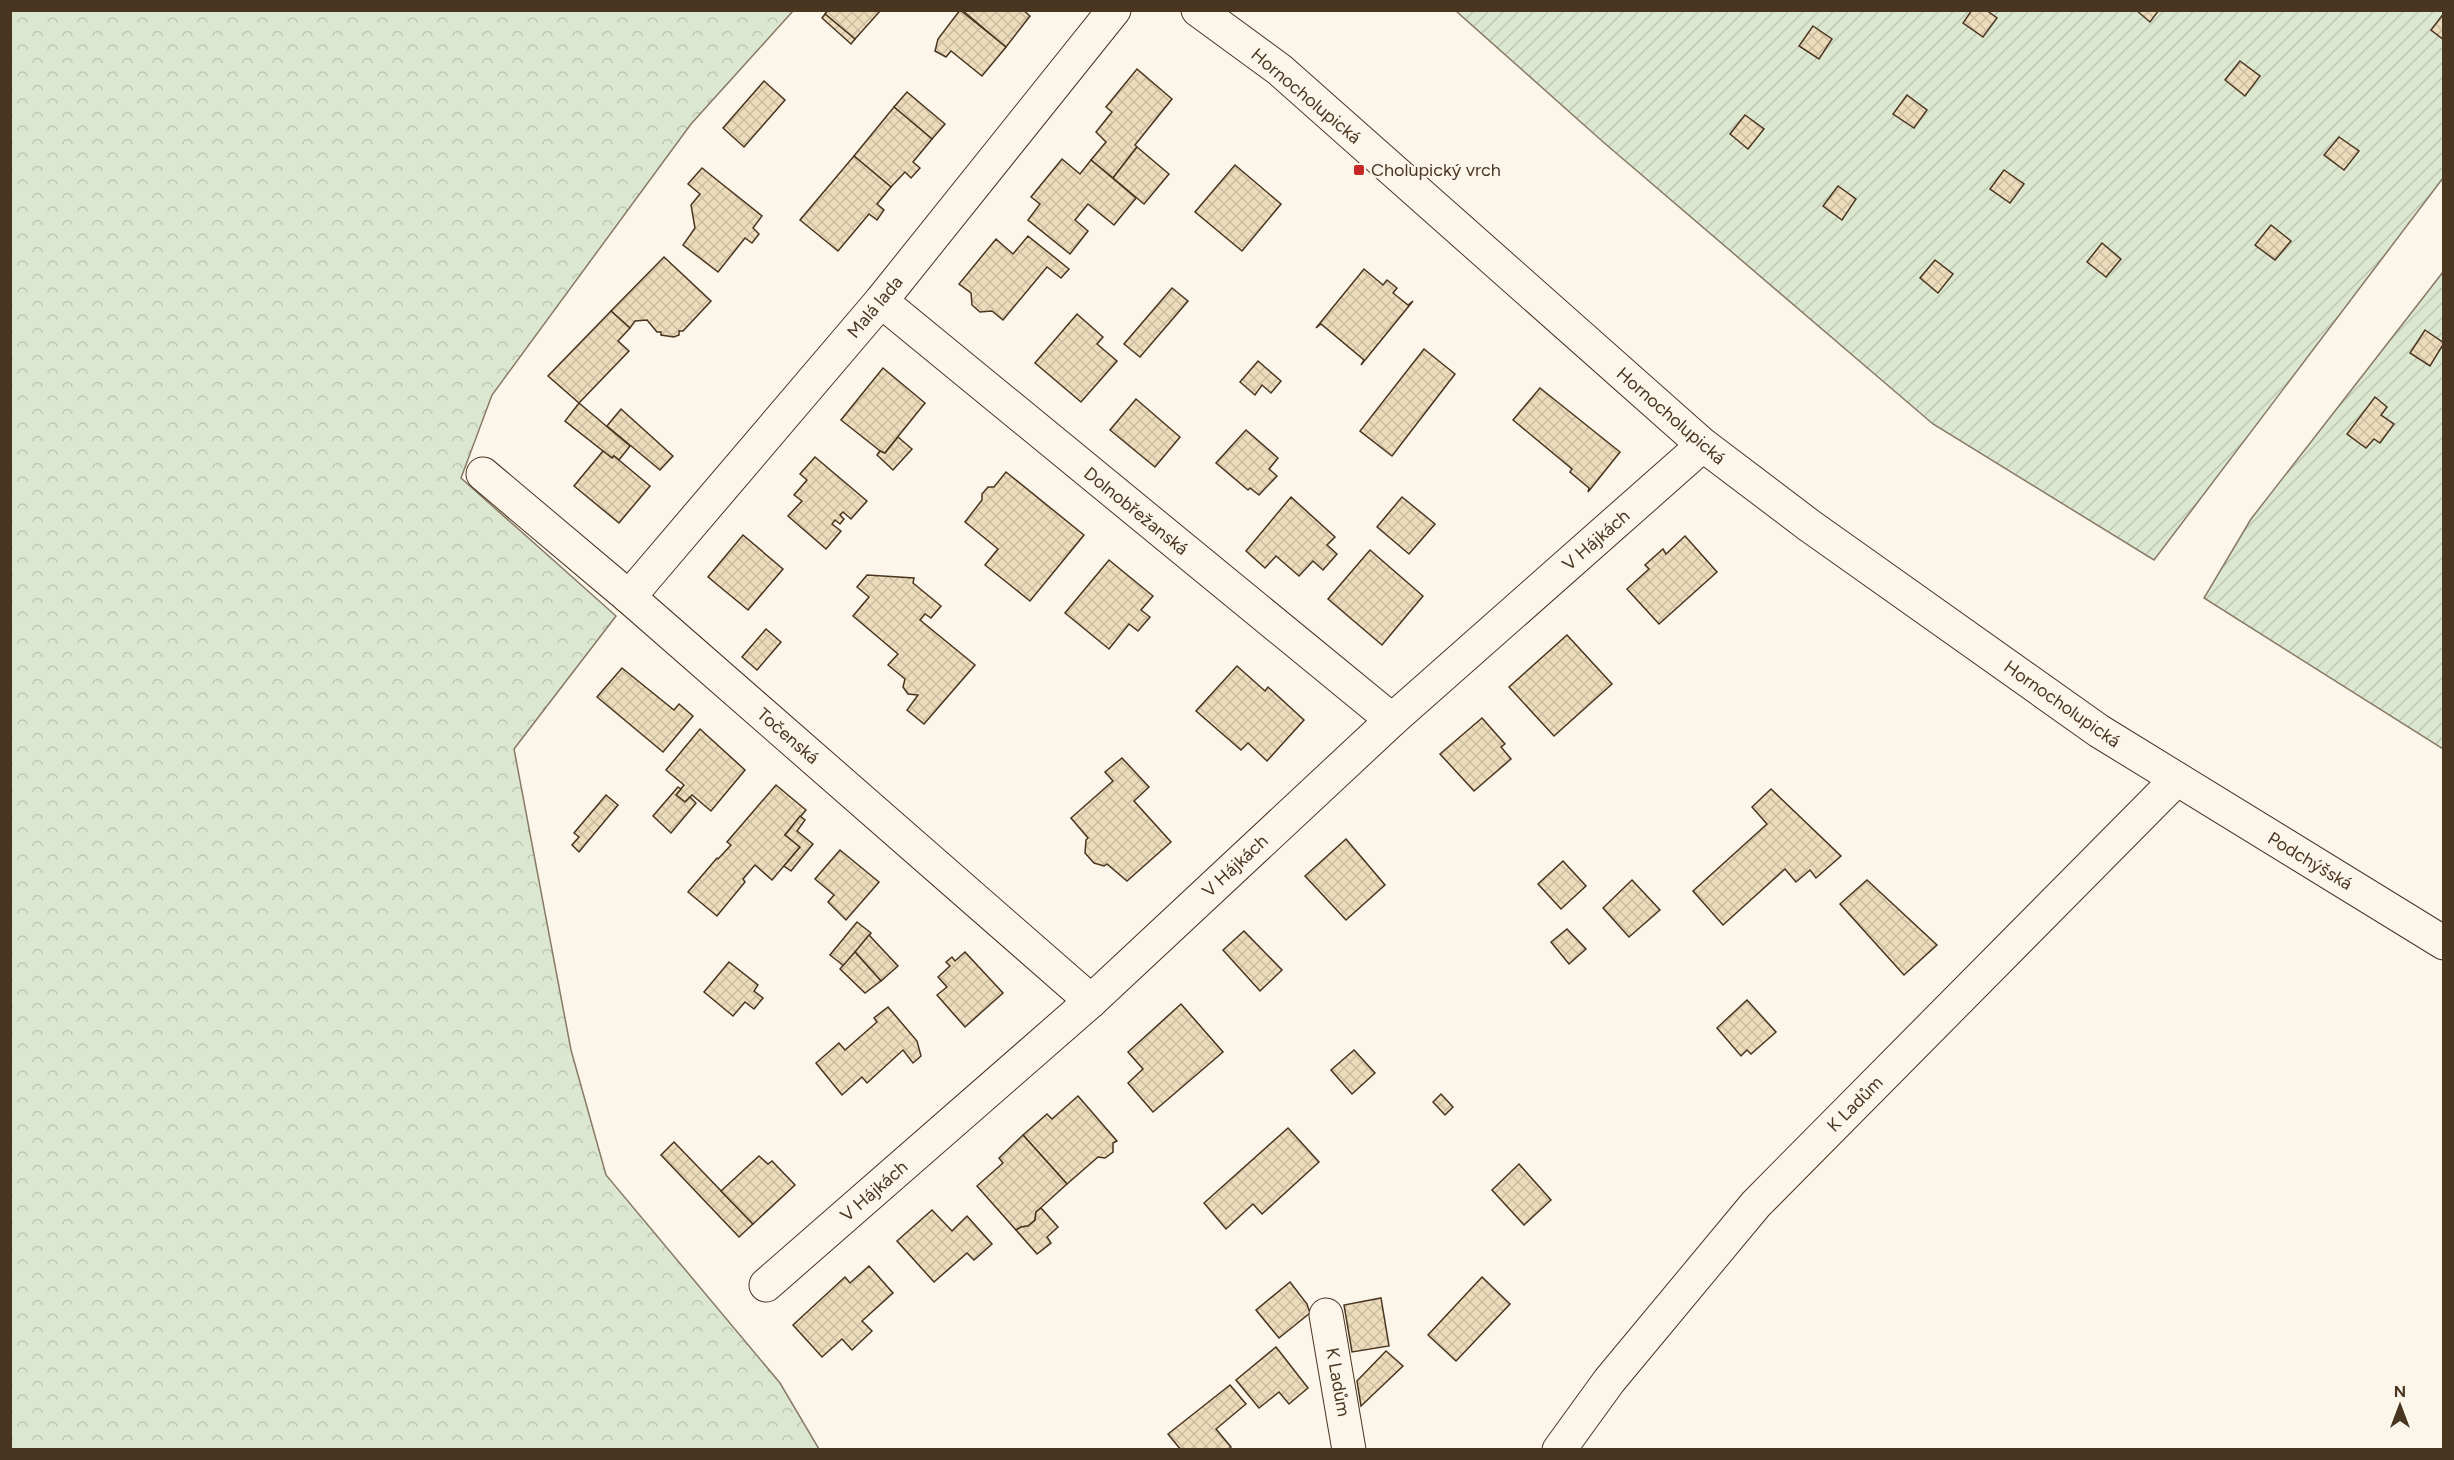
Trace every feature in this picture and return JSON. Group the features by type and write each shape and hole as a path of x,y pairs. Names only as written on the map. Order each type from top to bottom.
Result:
{"street":[{"name":"Malá lada","path":"629,597 881,301 1114,10"},
{"name":"Hornocholupická","path":"1198,10 1280,70 1703,445 1810,526 2080,718 2176,780"},
{"name":"Dolnobřežanská","path":"881,301 1392,720"},
{"name":"V Hájkách","path":"766,1285 1091,1001 1392,720 1703,445"},
{"name":"Točenská","path":"483,474 629,597 1091,1001"},
{"name":"Podchýšská","path":"2176,780 2444,943"},
{"name":"K Ladům","path":"1559,1449 1608,1381 1756,1204 2176,780"},
{"name":"K Ladům","path":"1326,1315 1349,1449"}],"green space":[{"path":"10,11 793,11 691,124 492,395 461,478 616,616 514,749 571,1050 606,1175 780,1383 819,1449 11,1449"},
{"path":"1456,11 2443,11 2443,178 2154,560 1933,424 1602,141"},
{"path":"2443,272 2443,749 2204,598 2251,519"}],"building":[{"path":"828,10 881,10 855,39 825,14"},
{"path":"960,10 1006,47 982,76 951,51 946,57 935,51 938,39"},
{"path":"962,10 1023,10 1030,16 1006,47"},
{"path":"1972,10 1986,10 1997,18 1983,37 1963,23"},
{"path":"2136,10 2159,10 2150,22"},
{"path":"2444,13 2444,40 2431,30"},
{"path":"825,14 855,39 851,44 822,18"},
{"path":"1813,26 1832,39 1819,59 1799,46"},
{"path":"2240,61 2260,76 2245,96 2225,80"},
{"path":"1137,69 1172,99 1135,145 1137,147 1113,178 1091,160 1106,142 1096,132 1112,112 1106,107"},
{"path":"764,81 785,100 744,147 723,128"},
{"path":"907,92 945,124 932,139 894,107"},
{"path":"1907,95 1927,110 1914,128 1893,114"},
{"path":"894,107 932,139 913,162 920,168 911,178 905,172 891,187 854,156"},
{"path":"1745,115 1764,129 1748,149 1730,134"},
{"path":"2339,137 2359,151 2344,170 2324,155"},
{"path":"1137,147 1169,174 1144,204 1113,178"},
{"path":"854,156 891,187 877,204 884,210 877,220 869,214 838,251 800,220"},
{"path":"1062,159 1080,174 1091,160 1136,198 1114,225 1088,204 1075,220 1088,231 1070,254 1028,220 1040,204 1031,197"},
{"path":"1235,165 1281,204 1242,251 1195,212"},
{"path":"702,168 762,216 753,228 759,234 752,243 745,238 718,272 683,245 695,228 691,205 700,194 688,184"},
{"path":"2004,170 2024,184 2010,203 1990,189"},
{"path":"1838,186 1856,199 1842,220 1823,206"},
{"path":"2271,225 2291,241 2275,260 2255,245"},
{"path":"1028,236 1069,269 1061,278 1047,267 1003,320 992,311 980,312 972,305 971,293 959,284 996,239 1013,254"},
{"path":"2102,243 2121,259 2106,277 2087,262"},
{"path":"664,257 711,301 683,331 679,331 679,335 674,337 661,335 661,332 657,332 647,320 635,321 630,328 611,311"},
{"path":"1935,260 1953,274 1938,293 1920,278"},
{"path":"1364,269 1383,285 1387,280 1397,288 1393,293 1408,305 1413,301 1361,365 1364,360 1321,324 1316,328"},
{"path":"1172,288 1188,301 1140,357 1124,344"},
{"path":"611,311 630,328 618,341 629,351 579,403 548,376"},
{"path":"1077,314 1103,337 1097,344 1117,361 1081,402 1035,363"},
{"path":"2425,330 2444,343 2430,366 2410,353"},
{"path":"1424,349 1455,374 1392,456 1360,431"},
{"path":"1258,361 1281,381 1271,393 1262,385 1255,395 1240,382"},
{"path":"883,368 925,403 884,454 841,420"},
{"path":"1540,388 1620,452 1588,492 1589,488 1570,472 1572,469 1513,420"},
{"path":"2375,397 2387,407 2381,415 2394,424 2380,443 2374,439 2366,448 2347,434"},
{"path":"1136,399 1180,437 1155,467 1110,430"},
{"path":"579,403 630,446 619,460 614,456 612,458 565,421"},
{"path":"621,409 673,456 660,470 607,426"},
{"path":"1246,430 1278,458 1269,469 1277,476 1259,495 1250,488 1248,490 1216,463"},
{"path":"898,437 912,449 893,470 877,455 880,451 885,453"},
{"path":"603,451 612,458 614,456 650,486 619,523 574,486"},
{"path":"815,457 867,501 851,519 843,512 840,515 844,519 840,524 835,520 832,524 841,531 826,549 788,516 802,501 794,495 807,480 800,474"},
{"path":"1006,472 1084,535 1030,601 985,565 998,549 965,522 982,500 982,494 988,487 994,487"},
{"path":"1291,497 1335,537 1327,545 1337,554 1323,570 1313,561 1299,576 1276,556 1265,568 1246,551"},
{"path":"1402,497 1435,524 1409,554 1377,527"},
{"path":"743,535 783,569 748,610 708,577"},
{"path":"1685,536 1717,572 1659,624 1627,589 1649,569 1645,565 1663,549 1666,554"},
{"path":"1370,550 1423,596 1382,645 1328,599"},
{"path":"1109,560 1153,596 1141,610 1150,617 1138,631 1129,624 1109,649 1065,613"},
{"path":"867,575 914,578 913,583 941,606 931,618 925,614 920,620 975,665 924,724 907,710 918,695 908,694 903,687 905,679 888,665 898,654 853,616 869,597 857,587"},
{"path":"766,629 781,642 757,670 742,657"},
{"path":"1567,635 1612,684 1554,736 1509,687"},
{"path":"1237,666 1265,691 1268,687 1304,720 1267,761 1248,743 1241,750 1196,711"},
{"path":"622,668 674,710 679,704 693,716 663,752 597,697"},
{"path":"1482,718 1505,744 1501,747 1511,759 1474,791 1440,754"},
{"path":"700,729 745,770 711,811 692,795 685,802 676,795 684,785 666,770"},
{"path":"1122,758 1149,787 1134,801 1171,842 1127,881 1107,864 1104,866 1094,863 1085,853 1088,838 1071,818 1113,781 1105,772"},
{"path":"776,785 806,810 785,835 800,847 772,880 755,865 743,879 745,882 717,916 688,892 731,845 727,842"},
{"path":"678,787 681,789 676,795 685,802 690,797 696,803 671,833 653,816"},
{"path":"1771,789 1841,856 1816,878 1810,870 1796,882 1785,869 1723,925 1693,891 1767,824 1752,807"},
{"path":"606,795 618,805 579,852 572,845 579,837 574,833"},
{"path":"800,816 805,820 797,831 813,844 791,871 784,866 800,847 785,835"},
{"path":"1346,839 1385,885 1346,920 1305,876"},
{"path":"840,850 879,882 846,920 828,902 834,895 815,879"},
{"path":"1563,861 1586,886 1561,909 1538,884"},
{"path":"1632,880 1660,910 1629,937 1603,908"},
{"path":"1867,880 1937,945 1904,975 1840,904"},
{"path":"857,922 871,933 844,966 830,955"},
{"path":"1567,929 1586,949 1569,964 1551,942"},
{"path":"1244,931 1282,970 1260,991 1223,950"},
{"path":"869,935 898,966 881,981 855,952"},
{"path":"855,952 881,981 865,993 840,969"},
{"path":"965,952 1003,993 965,1027 937,995 947,987 938,977 950,966 946,962 952,957 955,961"},
{"path":"729,962 758,985 754,991 763,998 754,1009 745,1002 733,1016 704,992"},
{"path":"1747,1000 1776,1032 1751,1054 1747,1050 1741,1056 1717,1028"},
{"path":"1181,1004 1223,1052 1153,1112 1128,1083 1143,1069 1128,1052"},
{"path":"888,1007 917,1041 921,1056 913,1063 903,1050 867,1083 862,1077 842,1095 816,1063 839,1043 845,1050 877,1022 874,1018"},
{"path":"1354,1050 1375,1073 1352,1094 1331,1070"},
{"path":"1441,1094 1453,1107 1445,1115 1433,1102"},
{"path":"1078,1096 1117,1141 1113,1143 1113,1152 1105,1158 1098,1157 1067,1184 1023,1135 1047,1114 1052,1119"},
{"path":"1288,1128 1319,1162 1262,1214 1253,1204 1226,1229 1204,1203"},
{"path":"1023,1135 1067,1184 1036,1212 1035,1220 1028,1226 1016,1230 977,1186 1003,1163 999,1158"},
{"path":"674,1142 753,1224 739,1237 661,1155"},
{"path":"759,1156 768,1164 772,1161 795,1185 753,1224 721,1191"},
{"path":"1519,1164 1551,1200 1524,1225 1492,1190"},
{"path":"1041,1208 1058,1227 1047,1237 1051,1243 1037,1254 1016,1230 1028,1226 1035,1220 1036,1212"},
{"path":"932,1210 952,1231 967,1216 992,1244 974,1260 967,1253 934,1282 897,1241"},
{"path":"869,1266 893,1293 862,1321 872,1331 852,1350 842,1339 822,1357 793,1325 845,1277 850,1283"},
{"path":"1482,1277 1510,1304 1456,1361 1428,1335"},
{"path":"1290,1282 1307,1304 1310,1313 1279,1338 1256,1310"},
{"path":"1381,1298 1389,1346 1352,1352 1344,1305"},
{"path":"1276,1347 1308,1388 1289,1404 1279,1392 1259,1408 1236,1380"},
{"path":"1386,1351 1403,1366 1361,1406 1357,1381"},
{"path":"1230,1385 1246,1404 1216,1429 1231,1447 1228,1450 1181,1450 1168,1434"}],"place":[{"name":"Cholupický vrch","path":"1359,170"}]}
